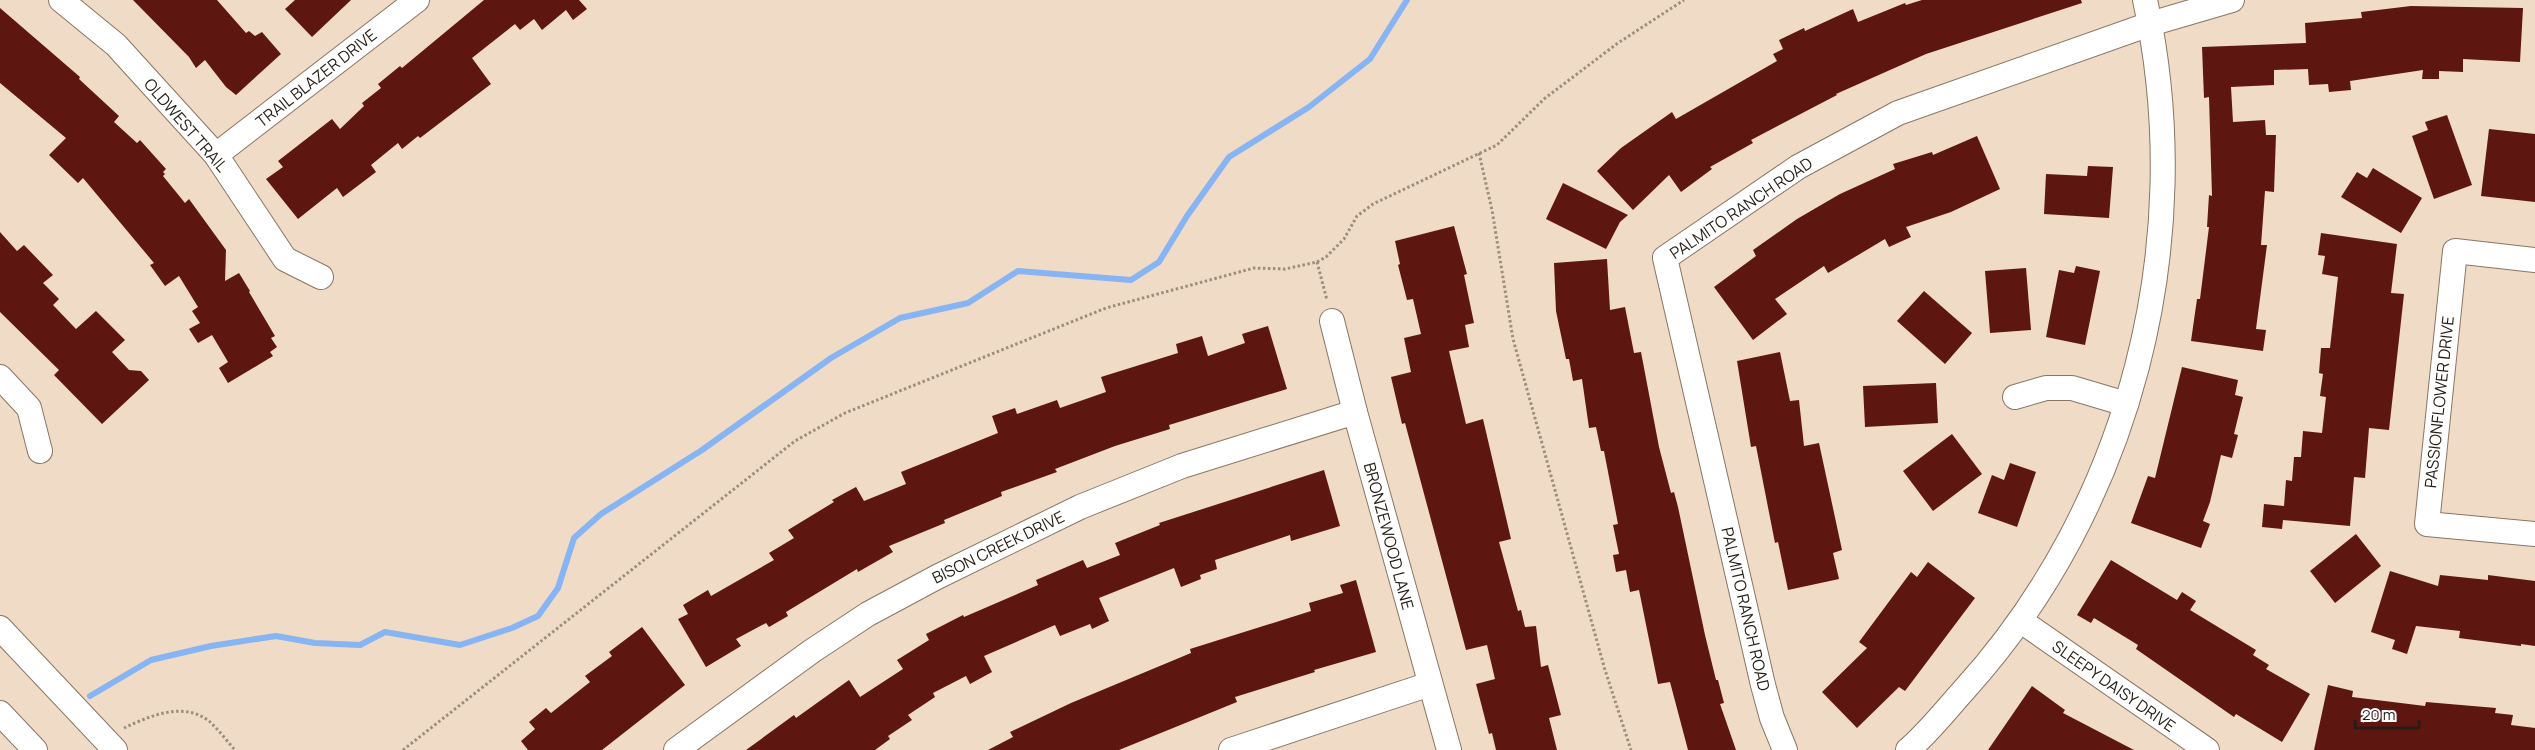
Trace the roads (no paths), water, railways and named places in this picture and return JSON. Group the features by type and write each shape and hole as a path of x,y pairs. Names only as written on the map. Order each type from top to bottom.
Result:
{"street":[{"name":"OLDWEST TRAIL","path":"61,0 116,45 216,155 285,259 321,277"},
{"name":"TRAIL BLAZER DRIVE","path":"216,155 417,0"},
{"path":"1908,750 1984,668 2021,621 2070,539 2093,491 2126,404 2139,362 2156,279 2164,184 2163,141 2157,76 2145,0"},
{"name":"PALMITO RANCH ROAD","path":"1785,750 1772,718 1763,685 1665,258 1798,167 1898,113 2150,24 2232,0"},
{"name":"PASSIONFLOWER DRIVE","path":"2535,260 2455,251 2427,524 2535,534"},
{"name":"BRONZEWOOD LANE","path":"1332,321 1355,412 1449,750"},
{"path":"0,377 28,408 40,451"},
{"path":"2015,397 2046,388 2072,388 2126,404"},
{"name":"BISON CREEK DRIVE","path":"676,750 755,690 868,614 937,577 1080,507 1182,466 1355,412"},
{"name":"SLEEPY DAISY DRIVE","path":"2021,621 2207,750"},
{"path":"0,628 115,750"},
{"path":"1231,750 1430,684"},
{"path":"0,712 35,750"}],"waterway":[{"path":"90,696 151,660 211,646 276,636 315,643 360,645 385,632 460,645 512,628 538,616 558,588 574,538 601,514 702,450 831,358 900,318 968,303 1018,271 1131,280 1159,262 1187,216 1229,157 1309,107 1370,59 1407,0"}]}
